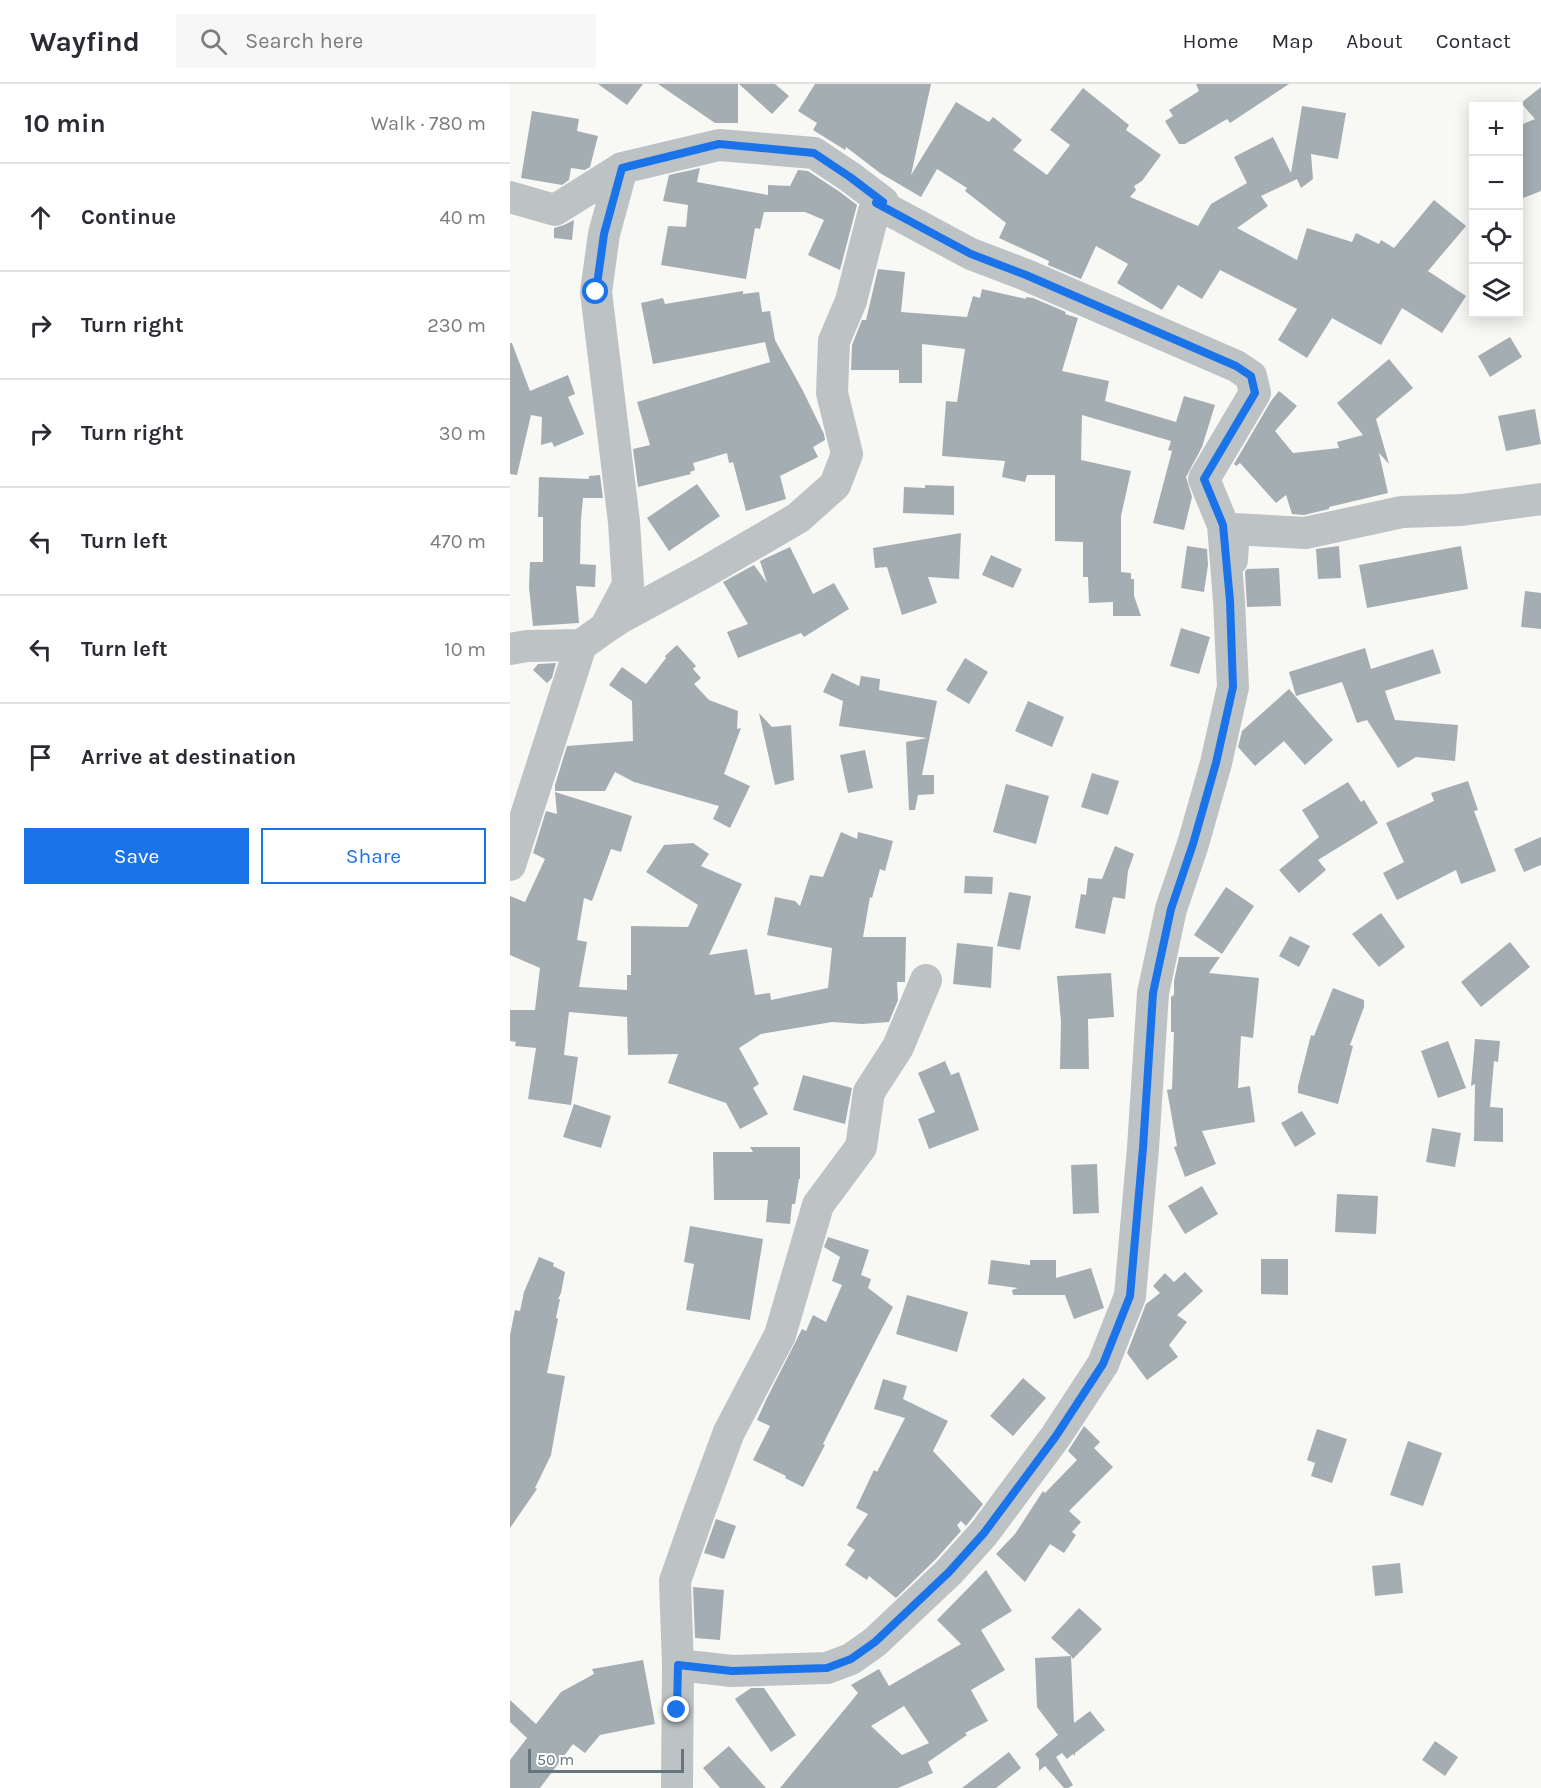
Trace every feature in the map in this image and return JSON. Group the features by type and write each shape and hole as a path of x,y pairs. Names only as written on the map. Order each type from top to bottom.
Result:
{"street":[{"path":"510,197 555,210 622,168 719,144 814,153 883,202 876,203"},
{"path":"510,865 593,637 628,585 624,522 596,292 604,234 622,168"},
{"path":"678,1665 732,1671 827,1668 851,1659 875,1642 949,1572 984,1533 1056,1436 1103,1364 1130,1296 1153,993 1171,909 1193,844 1216,763 1233,687 1230,601 1223,525 1204,479 1255,393 1251,376 1236,366 971,254 876,203"},
{"path":"510,649 593,637 620,618 798,518 836,485 847,454 832,393 834,341 851,301 876,203"},
{"path":"1230,601 1234,529 1305,533 1402,512 1462,510 1541,500"},
{"path":"677,1788 678,1665 675,1581 729,1432 780,1335 818,1205 861,1147 869,1092 898,1047 927,980"}],"building":[{"path":"598,84 643,84 627,105"},
{"path":"658,84 738,84 738,123 715,123"},
{"path":"739,84 775,84 789,96 772,114"},
{"path":"815,84 931,84 911,175 956,102 989,122 993,117 1022,140 1013,150 1047,175 1070,145 1050,130 1083,88 1129,125 1126,130 1161,155 1142,181 1134,186 1136,190 1130,197 1198,226 1211,204 1247,183 1234,157 1273,137 1291,173 1302,106 1346,113 1338,159 1311,154 1313,179 1301,188 1297,179 1261,196 1268,206 1237,228 1297,260 1307,228 1352,242 1356,233 1379,244 1381,240 1394,248 1434,200 1466,226 1428,271 1466,296 1442,333 1402,308 1381,345 1332,318 1307,358 1278,340 1297,309 1220,270 1202,299 1178,285 1162,310 1117,283 1128,264 1096,246 1081,279 1048,265 1049,261 999,238 1006,223 965,191 967,188 937,169 921,197 880,173 846,147 845,150 813,130 817,123 798,111"},
{"path":"1196,84 1289,84 1230,123 1227,119 1185,144 1179,144 1165,121 1173,116 1169,110 1199,91"},
{"path":"1541,87 1541,191 1523,198 1523,124 1535,119 1522,102"},
{"path":"532,111 579,119 577,131 598,136 590,167 585,170 571,168 569,180 562,185 521,178"},
{"path":"700,168 697,182 768,195 768,185 790,186 798,170 808,171 840,192 857,205 840,270 808,255 824,220 805,212 764,212 760,229 755,228 746,279 661,265 668,226 686,227 688,205 663,201 669,175"},
{"path":"574,220 572,240 554,238 554,228"},
{"path":"878,269 905,272 901,312 967,317 973,296 980,298 982,289 1026,299 1026,297 1033,298 1078,318 1062,371 1109,381 1105,401 1176,422 1184,396 1215,405 1202,447 1186,477 1192,497 1184,530 1153,523 1172,451 1168,450 1171,441 1082,415 1081,460 1131,471 1121,516 1121,572 1131,573 1131,579 1134,579 1134,596 1141,616 1113,616 1113,602 1089,603 1088,577 1083,577 1083,542 1055,541 1055,475 1027,475 1025,482 1002,477 1005,461 942,456 946,401 957,402 965,349 922,344 922,383 899,383 899,370 851,370 852,345 862,320 866,320"},
{"path":"743,291 743,294 759,292 762,312 770,311 775,340 824,434 825,440 813,447 818,457 780,476 786,499 746,511 733,462 729,463 727,453 693,463 695,470 690,472 691,474 638,487 633,449 650,445 637,402 770,362 765,342 653,364 641,303 663,298 665,304"},
{"path":"1510,337 1522,357 1490,377 1478,356"},
{"path":"510,343 512,343 530,391 568,375 575,394 568,397 584,434 554,447 552,442 541,445 542,417 531,415 517,475 510,474"},
{"path":"1389,359 1413,388 1376,419 1389,464 1379,453 1388,493 1304,515 1292,514 1286,495 1276,503 1240,463 1236,466 1234,464 1279,391 1297,406 1275,431 1293,453 1339,448 1337,442 1363,435 1337,403"},
{"path":"1535,409 1541,444 1506,451 1498,416"},
{"path":"600,475 603,498 583,498 581,519 580,564 596,565 595,587 576,586 579,623 533,626 529,587 530,562 543,562 543,517 538,517 539,477 589,479 589,476"},
{"path":"697,484 720,516 669,551 647,518"},
{"path":"925,485 954,486 954,515 903,513 904,487 925,488"},
{"path":"961,533 959,579 928,577 937,603 902,615 887,567 875,568 873,548"},
{"path":"1187,546 1207,549 1208,565 1204,592 1181,588"},
{"path":"1339,546 1341,578 1318,579 1316,549"},
{"path":"1461,546 1468,589 1367,608 1359,565"},
{"path":"790,547 813,594 834,583 849,609 804,637 801,633 738,658 727,632 748,624 723,582 754,565 767,583 760,561"},
{"path":"991,555 1022,569 1013,588 982,575"},
{"path":"1279,568 1281,606 1247,607 1245,572 1247,569"},
{"path":"1525,591 1541,593 1541,629 1521,627"},
{"path":"1181,628 1210,637 1199,674 1170,666"},
{"path":"677,645 696,666 693,669 701,678 694,684 709,700 738,711 737,729 741,728 724,774 750,786 730,828 713,819 719,806 634,782 615,772 605,791 555,791 567,746 633,741 632,701 609,685 622,667 646,684 666,658 665,656"},
{"path":"1365,648 1371,669 1433,649 1441,673 1385,691 1395,720 1458,725 1455,761 1416,757 1398,768 1367,720 1357,723 1342,682 1296,696 1289,672"},
{"path":"965,658 988,672 969,704 946,690"},
{"path":"556,663 552,678 547,683 533,670 538,664"},
{"path":"832,673 859,686 861,676 880,679 879,690 937,701 922,775 934,775 934,794 918,795 915,810 909,810 906,742 927,738 839,726 843,701 823,692"},
{"path":"1289,689 1333,740 1305,765 1284,741 1255,766 1238,747 1242,731"},
{"path":"1028,701 1064,717 1052,747 1015,731"},
{"path":"759,713 772,727 791,725 794,780 775,785"},
{"path":"865,750 873,788 848,793 840,755"},
{"path":"1092,773 1119,781 1108,815 1081,807"},
{"path":"1468,781 1478,810 1474,811 1496,871 1461,884 1456,870 1397,900 1383,873 1404,862 1386,823 1434,801 1431,793"},
{"path":"1348,782 1361,802 1364,800 1378,823 1318,860 1326,870 1299,893 1279,870 1319,837 1302,810"},
{"path":"1006,784 1049,796 1036,844 993,832"},
{"path":"555,792 632,816 621,852 611,849 592,901 584,898 577,940 587,942 579,987 627,990 627,975 631,975 631,926 688,927 698,905 646,872 664,845 693,843 709,854 701,866 742,884 709,955 747,949 755,995 770,993 771,1000 828,988 832,948 767,935 775,897 795,901 800,906 810,875 823,877 841,832 857,839 858,832 893,841 885,871 880,869 872,898 870,897 863,937 906,937 905,982 897,982 898,1000 889,1022 862,1024 832,1022 761,1034 739,1048 759,1084 753,1088 768,1114 740,1129 726,1103 668,1083 678,1054 628,1055 627,1017 569,1012 564,1055 578,1057 571,1105 528,1099 536,1048 515,1046 516,1042 510,1041 510,1010 535,1010 540,968 510,955 510,896 525,902 545,859 533,853 546,811 557,814"},
{"path":"1541,837 1541,865 1524,872 1514,849"},
{"path":"1115,846 1134,854 1128,871 1125,899 1113,897 1105,934 1075,928 1081,894 1086,895 1088,878 1102,879"},
{"path":"965,876 993,877 992,894 964,893"},
{"path":"1226,887 1254,906 1222,954 1194,935"},
{"path":"1009,892 1031,896 1020,950 997,946"},
{"path":"1381,913 1405,947 1379,967 1352,934"},
{"path":"1290,936 1310,946 1299,967 1279,956"},
{"path":"1510,942 1530,967 1481,1007 1461,982"},
{"path":"957,943 993,947 991,988 953,984"},
{"path":"1179,957 1220,957 1209,973 1259,978 1253,1038 1241,1036 1238,1088 1250,1086 1255,1122 1202,1131 1216,1164 1185,1177 1174,1147 1177,1146 1167,1090 1172,1089 1174,1032 1171,1032 1171,997 1174,995 1174,981"},
{"path":"1111,973 1114,1017 1088,1019 1089,1069 1060,1069 1061,1022 1057,976"},
{"path":"1333,988 1364,1000 1364,1007 1350,1045 1353,1046 1338,1104 1298,1093 1311,1035 1314,1036"},
{"path":"1475,1039 1500,1041 1498,1062 1494,1061 1490,1107 1503,1108 1503,1142 1474,1141 1475,1084 1471,1086"},
{"path":"1448,1041 1466,1088 1438,1098 1421,1051"},
{"path":"945,1061 951,1075 959,1072 979,1130 929,1149 918,1119 935,1112 918,1073"},
{"path":"803,1075 852,1088 845,1124 793,1110"},
{"path":"574,1104 611,1116 601,1148 563,1137"},
{"path":"1302,1111 1316,1134 1295,1147 1281,1123"},
{"path":"1432,1128 1461,1133 1455,1167 1426,1162"},
{"path":"750,1147 800,1147 800,1179 795,1204 792,1204 790,1224 766,1222 768,1200 714,1200 713,1152 753,1152"},
{"path":"1097,1164 1099,1213 1073,1214 1071,1165"},
{"path":"1202,1186 1218,1214 1185,1234 1168,1206"},
{"path":"1337,1194 1378,1196 1376,1234 1335,1232"},
{"path":"690,1226 763,1239 750,1320 686,1310 694,1264 684,1262"},
{"path":"828,1237 869,1250 861,1275 871,1279 868,1288 893,1307 803,1487 753,1460 770,1426 757,1420 802,1329 806,1331 813,1315 826,1322 842,1285 832,1281 840,1257 824,1247"},
{"path":"539,1257 554,1263 553,1266 565,1272 558,1299 560,1299 556,1318 558,1319 547,1373 565,1376 551,1455 535,1488 537,1489 510,1528 510,1335 515,1310 520,1311 524,1292"},
{"path":"1261,1259 1288,1259 1288,1295 1261,1294"},
{"path":"991,1260 1030,1265 1030,1260 1056,1260 1056,1278 1091,1268 1104,1308 1074,1319 1065,1295 1013,1295 1012,1290 1018,1288 988,1284"},
{"path":"1185,1272 1203,1291 1177,1315 1187,1322 1169,1345 1178,1357 1147,1380 1127,1353 1146,1304 1160,1293 1153,1286 1165,1273 1174,1282"},
{"path":"907,1295 968,1312 957,1352 896,1334"},
{"path":"1023,1378 1046,1398 1013,1436 990,1416"},
{"path":"883,1379 907,1386 903,1399 948,1421 933,1451 983,1504 966,1526 961,1521 957,1525 961,1531 896,1598 869,1576 867,1580 845,1565 855,1550 847,1545 868,1514 856,1508 874,1470 877,1472 905,1418 874,1409"},
{"path":"1084,1426 1100,1442 1094,1448 1113,1467 1069,1511 1081,1522 1072,1532 1076,1535 1064,1553 1050,1544 1025,1582 996,1554 1015,1534 1043,1491 1045,1493 1077,1460 1068,1451"},
{"path":"1317,1429 1347,1439 1332,1483 1311,1476 1315,1463 1307,1460"},
{"path":"1408,1441 1442,1453 1423,1506 1390,1495"},
{"path":"716,1519 736,1526 724,1559 704,1553"},
{"path":"1400,1563 1403,1593 1375,1596 1372,1566"},
{"path":"986,1570 1012,1611 981,1630 1005,1670 971,1690 988,1721 965,1733 967,1735 928,1762 933,1773 898,1788 780,1788 858,1693 851,1685 879,1669 889,1686 961,1644 937,1620","holes":["904,1706 929,1743 902,1755 871,1726"]},
{"path":"693,1587 724,1590 720,1640 695,1638"},
{"path":"1079,1608 1102,1629 1073,1659 1051,1638"},
{"path":"1071,1656 1074,1723 1090,1711 1105,1730 1075,1753 1075,1756 1073,1754 1067,1759 1062,1753 1056,1757 1073,1785 1064,1788 1045,1766 1039,1771 1039,1759 1035,1754 1058,1735 1037,1707 1035,1658"},
{"path":"643,1660 655,1724 600,1735 585,1753 573,1744 540,1788 510,1788 510,1760 527,1738 510,1722 510,1700 536,1724 561,1692 594,1674 592,1669"},
{"path":"751,1688 764,1688 796,1735 771,1752 735,1699"},
{"path":"1435,1741 1458,1757 1445,1776 1422,1760"},
{"path":"729,1746 766,1788 720,1788 703,1768"},
{"path":"1009,1752 1021,1768 996,1788 962,1788"}],"route":[{"path":"596,292 604,234 622,168 719,144 814,153 883,202 876,203 971,254 1026,275 1236,366 1251,376 1255,393 1204,479 1223,525 1230,601 1233,687 1216,763 1193,844 1171,909 1153,993 1130,1296 1103,1364 1056,1436 984,1533 949,1572 875,1642 851,1659 827,1668 732,1671 678,1665 677,1710"}]}
